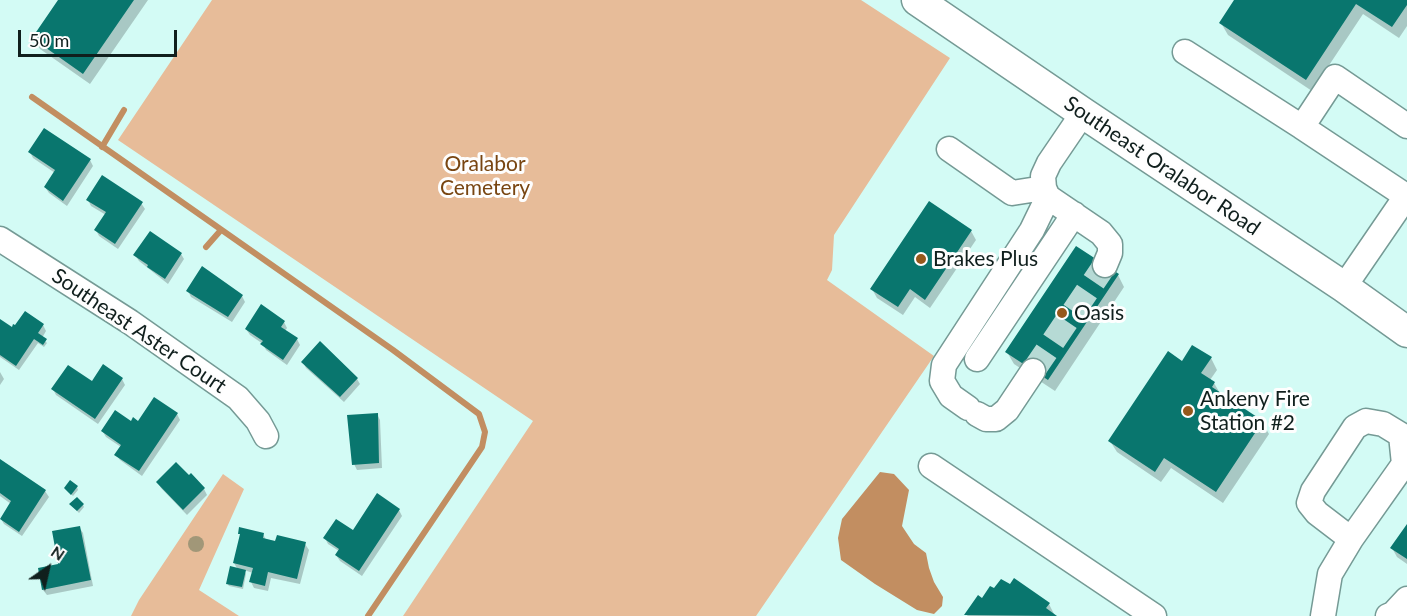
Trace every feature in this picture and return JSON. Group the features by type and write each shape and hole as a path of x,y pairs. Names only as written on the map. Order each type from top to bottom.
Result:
{"main road":[{"name":"Southeast Oralabor Road","path":"918,0 1344,287 1407,332"}],"street":[{"path":"1185,52 1407,196 1344,287"},
{"path":"1302,128 1335,77 1407,126"},
{"path":"1032,370 1007,410 996,419 986,419 972,411 951,396 942,381 944,365 1032,230 1046,192 1043,176 1049,163 1083,113"},
{"path":"949,149 1012,192 1046,192 1101,233 1110,244 1110,253 1105,265"},
{"path":"977,359 1074,214"},
{"name":"Southeast Aster Court","path":"0,239 130,322 238,398 258,421 266,435"},
{"path":"1323,616 1330,574 1351,539 1404,464 1404,437 1383,424 1366,421 1355,427 1313,491 1309,503 1317,513 1351,539"},
{"path":"931,466 1154,616"},
{"path":"1388,616 1394,614 1407,599"}],"green space":[{"name":"Oralabor Cemetery","path":"212,0 861,0 950,58 834,235 832,270 827,280 934,356 756,616 403,616 533,421 118,140"},
{"path":"223,474 244,489 199,590 239,616 131,616 139,600"}],"shaded area":[{"path":"880,472 894,474 909,490 902,526 914,544 926,553 934,582 943,597 942,606 934,614 917,610 841,560 838,538 842,519"}],"building":[{"path":"58,0 134,0 83,74 32,38"},
{"path":"1234,0 1407,0 1407,5 1392,27 1356,4 1306,80 1219,23"},
{"path":"44,128 91,159 63,201 44,187 55,170 28,152"},
{"path":"102,175 143,202 115,244 94,230 106,212 86,200"},
{"name":"Brakes Plus","path":"929,201 972,230 925,300 910,289 898,307 870,289"},
{"path":"150,231 182,253 165,279 133,255"},
{"name":"Oasis","path":"1076,246 1119,274 1048,380 1005,352"},
{"path":"202,266 243,295 228,317 186,291"},
{"path":"261,304 285,321 281,327 298,338 283,360 260,344 263,341 245,329"},
{"path":"25,311 44,324 38,333 47,339 43,345 34,339 16,366 0,355 0,319 12,327"},
{"path":"320,341 358,378 340,397 301,362"},
{"name":"Ankeny Fire Station #2","path":"1192,345 1212,357 1201,373 1215,382 1212,387 1263,421 1216,492 1164,458 1155,472 1108,441 1168,351 1182,361"},
{"path":"103,364 123,378 95,419 51,389 68,365 92,381"},
{"path":"154,397 178,413 139,471 114,455 121,445 101,431 115,410 131,421 133,417 138,421"},
{"path":"378,413 379,463 352,465 347,415"},
{"path":"0,459 46,490 19,532 0,519 11,501 0,493"},
{"path":"176,462 189,475 191,473 205,488 183,510 156,482"},
{"path":"70,480 78,486 71,495 64,488"},
{"path":"377,493 400,509 359,571 335,555 339,549 323,538 336,519 353,530"},
{"path":"77,497 84,504 77,511 69,504"},
{"path":"1407,524 1407,559 1390,548"},
{"path":"80,526 91,580 42,590 38,568 58,564 52,531"},
{"path":"239,527 264,533 263,538 275,541 277,535 306,542 297,579 268,572 265,586 249,582 253,568 233,563 240,534 238,534"},
{"path":"230,566 246,570 242,587 226,584"},
{"path":"1014,578 1050,603 1046,608 1057,616 964,615 978,595 982,598 990,586 994,588 1001,579 1010,584"}],"waterway":[{"path":"32,97 393,350 479,414 485,432 482,447 368,616"},
{"path":"102,147 124,110"},
{"path":"206,247 221,230"}],"tunnel":[{"path":"1033,371 1105,265"}],"place":[{"name":"Brakes Plus","path":"921,259"},
{"name":"Oasis","path":"1062,313"},
{"name":"Ankeny Fire Station #2","path":"1188,411"}]}
